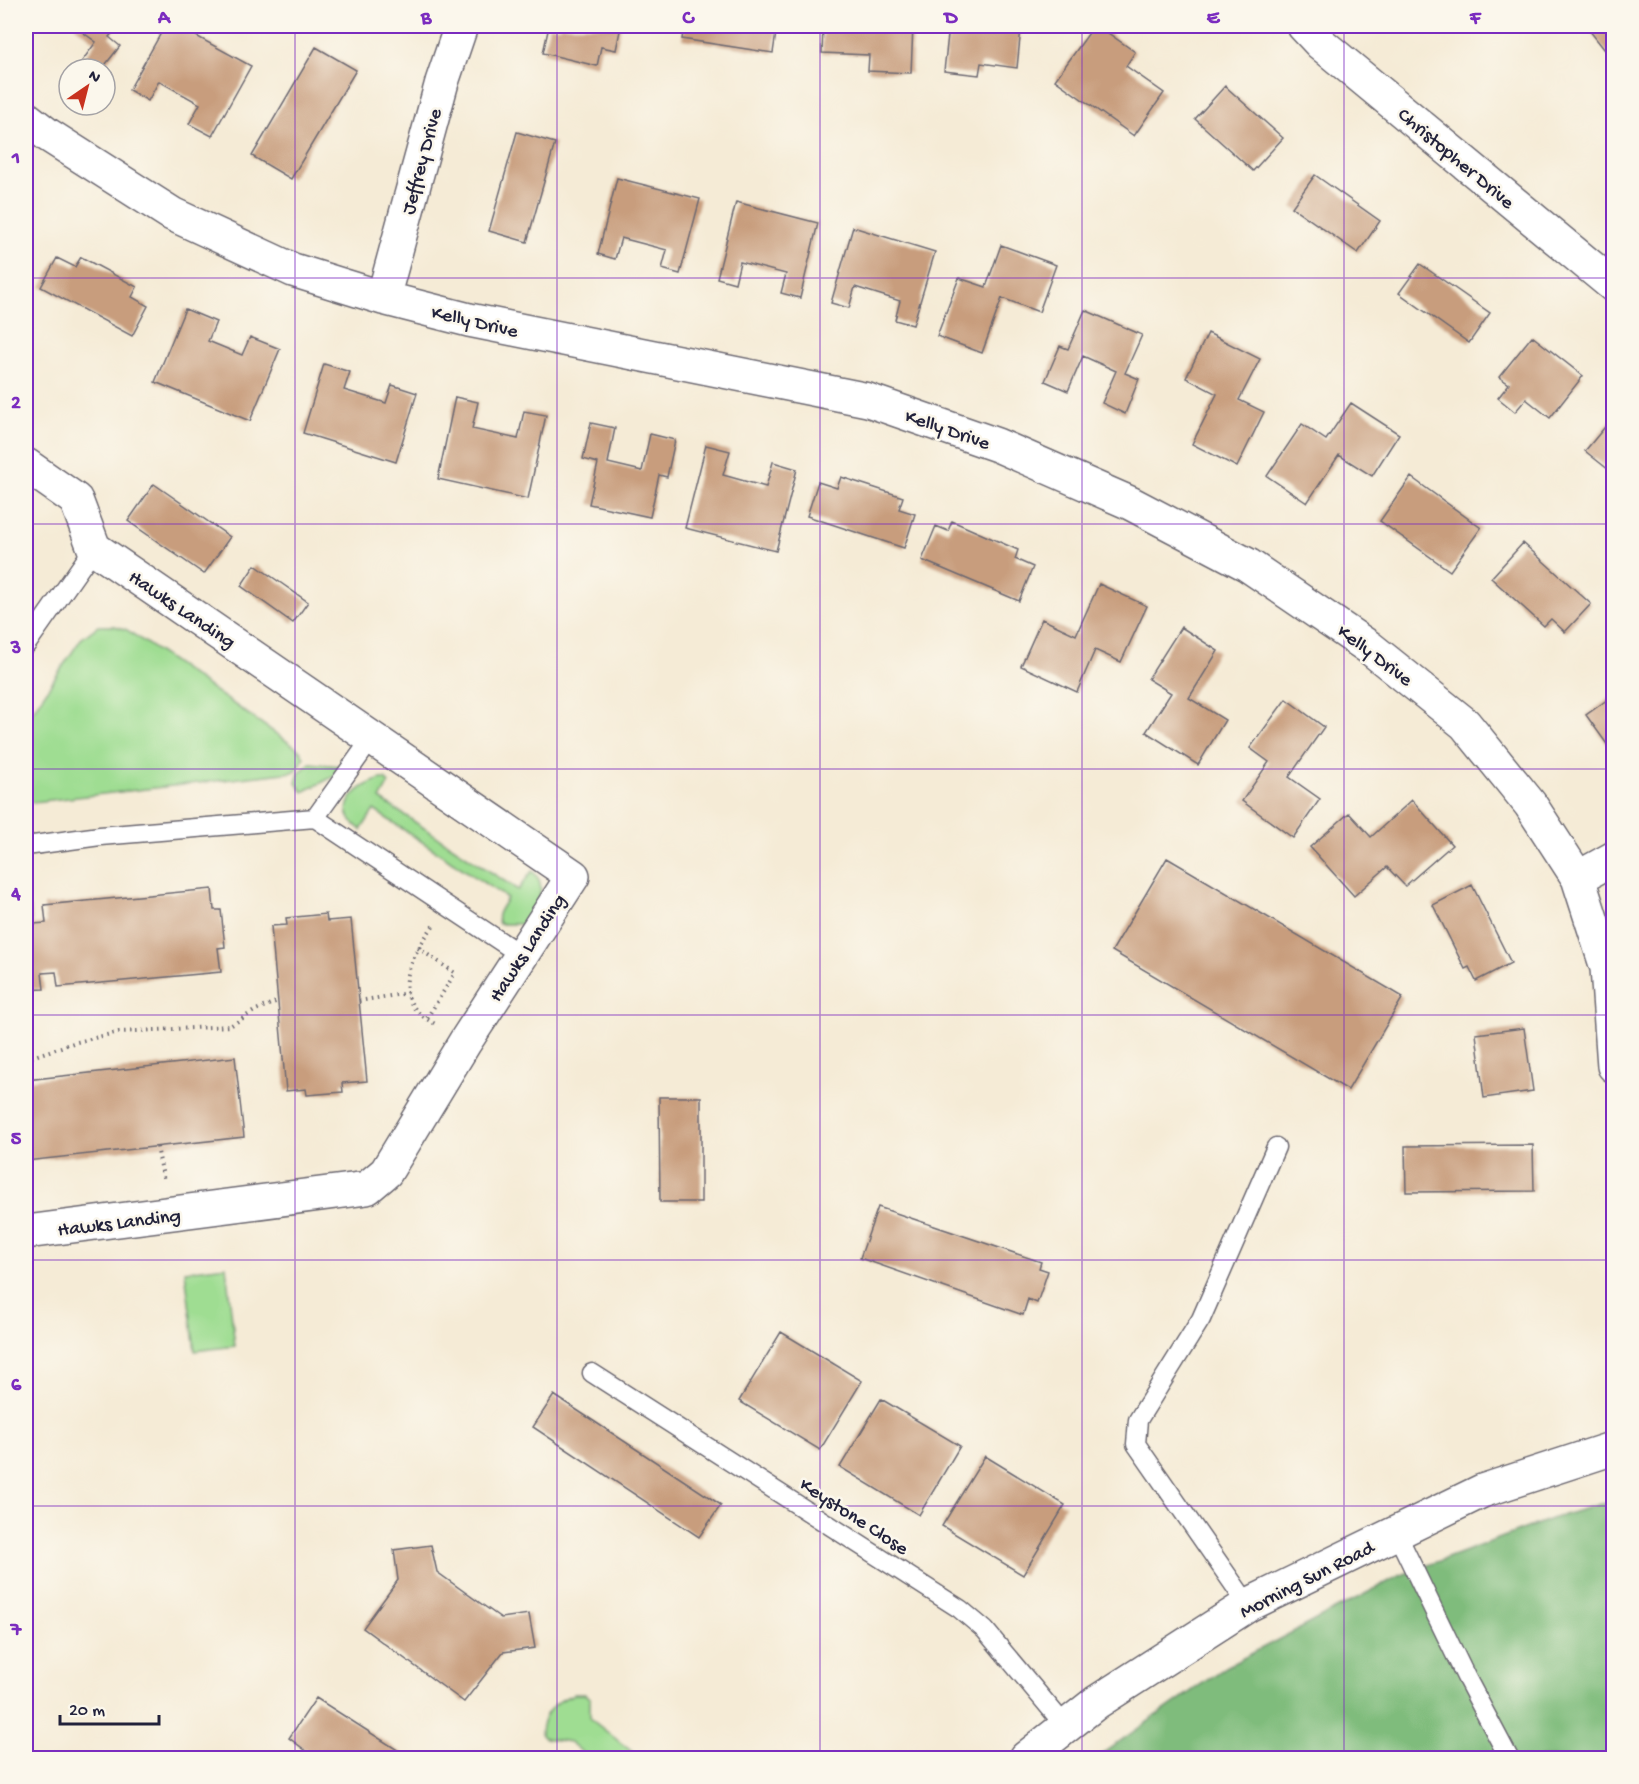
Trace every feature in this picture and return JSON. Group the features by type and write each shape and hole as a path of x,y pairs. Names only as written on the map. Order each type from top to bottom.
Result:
{"street":[{"name":"Jeffrey Drive","path":"383,298 442,82 461,26"},
{"name":"Christopher Drive","path":"1304,26 1328,50 1614,286"},
{"name":"Kelly Drive","path":"26,118 48,135 172,213 293,270 383,298 469,320 868,400 998,445 1130,503 1248,565 1370,648 1465,724 1530,804 1578,878 1608,968 1614,1066"},
{"path":"26,465 76,500 94,548"},
{"name":"Hawks Landing","path":"26,1232 368,1188 386,1172 465,1042 573,876 94,548"},
{"path":"1578,878 1614,858"},
{"name":"Morning Sun Road","path":"1026,1758 1097,1702 1248,1605 1482,1491 1614,1448"}],"lane":[{"path":"26,645 94,548"},
{"path":"315,818 372,738"},
{"path":"26,846 100,836 315,818 521,956"},
{"path":"1248,1605 1136,1444 1138,1420 1201,1319 1276,1147"},
{"name":"Keystone Close","path":"592,1373 960,1609 985,1630 1066,1727"},
{"path":"1396,1532 1466,1677 1509,1758"}],"path":[{"path":"447,906 418,948 410,964 408,993 421,1015 465,1042"},
{"path":"418,948 455,973 427,1018"},
{"path":"359,1000 408,993"},
{"path":"26,1059 73,1043 119,1032 230,1026 256,1010 278,1001"}],"green space":[{"path":"98,626 115,626 127,630 301,751 304,758 296,770 26,803 26,721 81,639"},
{"path":"310,763 341,766 333,777 303,792 296,783 299,773"},
{"path":"381,779 389,783 380,799 518,890 532,871 538,877 539,897 524,924 499,924 498,914 507,898 374,810 361,830 352,822 348,814 350,799 363,787"},
{"path":"226,1266 235,1346 195,1351 185,1271"},
{"path":"1613,1500 1613,1758 1096,1758 1226,1667 1399,1576 1551,1519"},
{"path":"574,1694 585,1694 590,1699 592,1720 640,1758 589,1758 570,1742 544,1738 541,1735 546,1714 560,1701"}],"building":[{"path":"74,26 118,26 109,37 120,46 111,57 85,57 96,42"},
{"path":"165,26 178,26 251,66 212,136 189,124 200,104 159,81 148,101 129,90"},
{"path":"549,26 560,28 561,26 621,26 616,50 601,47 597,66 543,53"},
{"path":"684,26 777,26 773,53 682,39"},
{"path":"823,26 913,26 911,73 868,71 869,55 822,53"},
{"path":"949,26 1032,26 1031,30 1021,28 1017,68 981,63 979,75 944,71"},
{"path":"1094,26 1098,26 1135,52 1126,66 1164,93 1134,136 1055,80"},
{"path":"1586,26 1614,26 1614,49 1608,54"},
{"path":"316,47 356,70 291,179 252,156"},
{"path":"1225,86 1283,138 1253,171 1195,119"},
{"path":"517,132 555,143 527,242 489,231"},
{"path":"1315,175 1380,221 1358,253 1292,207"},
{"path":"617,178 700,199 680,274 662,269 667,250 621,238 615,259 598,254"},
{"path":"736,202 818,223 800,298 781,293 786,274 740,262 735,283 717,278"},
{"path":"853,227 935,252 913,325 895,320 900,301 855,287 849,308 831,303"},
{"path":"1001,245 1056,265 1039,312 1002,298 982,353 937,336 959,278 986,287"},
{"path":"81,257 137,287 132,297 148,306 132,336 41,287 57,258 75,267"},
{"path":"1420,264 1490,313 1469,343 1399,293"},
{"path":"185,309 216,322 208,341 242,355 250,337 280,349 250,421 155,382"},
{"path":"1085,310 1142,335 1125,373 1139,379 1125,414 1102,403 1116,371 1083,356 1068,391 1045,381 1060,346 1068,349"},
{"path":"1208,333 1260,359 1239,400 1264,412 1237,467 1192,444 1217,394 1186,378"},
{"path":"1532,336 1583,376 1550,418 1526,399 1515,412 1498,398 1509,384 1499,377"},
{"path":"324,364 350,372 344,390 386,403 392,385 417,393 396,462 303,433"},
{"path":"455,397 478,402 472,429 518,439 524,411 546,415 528,499 438,479"},
{"path":"1351,403 1399,434 1372,476 1339,455 1307,503 1267,476 1302,424 1326,440"},
{"path":"1614,416 1614,474 1585,451"},
{"path":"591,423 615,428 608,463 642,471 650,434 675,440 667,477 659,475 650,517 589,504 598,463 583,459"},
{"path":"706,445 730,451 723,475 766,487 773,462 797,469 776,551 685,528"},
{"path":"841,477 903,497 899,509 915,514 904,548 807,516 818,482 837,488"},
{"path":"1411,477 1481,528 1450,571 1380,521"},
{"path":"154,484 230,537 204,574 128,521"},
{"path":"952,521 1018,550 1015,559 1033,567 1019,601 922,560 936,526 948,531"},
{"path":"1523,543 1591,604 1565,632 1551,619 1544,626 1491,578"},
{"path":"255,565 308,602 293,623 241,586"},
{"path":"1099,584 1147,606 1121,662 1095,650 1077,692 1021,666 1042,619 1076,635"},
{"path":"1181,627 1218,651 1189,698 1225,720 1198,765 1146,732 1171,693 1148,679"},
{"path":"1614,695 1614,744 1609,747 1586,715"},
{"path":"1286,699 1324,727 1289,777 1320,799 1293,838 1242,801 1269,762 1250,748"},
{"path":"1412,800 1452,845 1405,886 1387,867 1354,896 1310,847 1349,813 1371,837"},
{"path":"1167,858 1403,997 1348,1090 1112,951"},
{"path":"1472,885 1511,963 1476,981 1469,967 1465,969 1433,905"},
{"path":"212,889 214,910 221,910 225,947 218,948 221,972 58,987 56,972 42,973 44,989 26,990 26,907 31,907 33,924 46,923 44,905"},
{"path":"326,914 327,921 351,919 367,1081 342,1083 343,1092 307,1095 306,1089 286,1091 271,926 287,925 286,918"},
{"path":"1524,1028 1533,1091 1484,1098 1476,1034"},
{"path":"235,1057 244,1137 26,1161 26,1080"},
{"path":"659,1097 701,1097 701,1202 660,1202"},
{"path":"1533,1145 1534,1191 1406,1192 1405,1146"},
{"path":"878,1207 1041,1262 1039,1268 1048,1271 1037,1303 1028,1299 1023,1315 860,1258"},
{"path":"781,1332 862,1381 820,1450 739,1401"},
{"path":"554,1395 721,1505 699,1537 533,1427"},
{"path":"881,1399 960,1446 919,1515 840,1467"},
{"path":"985,1456 1065,1505 1023,1575 942,1526"},
{"path":"431,1545 437,1572 501,1618 529,1614 535,1648 503,1652 464,1702 363,1628 398,1580 394,1550"},
{"path":"316,1698 410,1758 316,1758 289,1738"}]}
